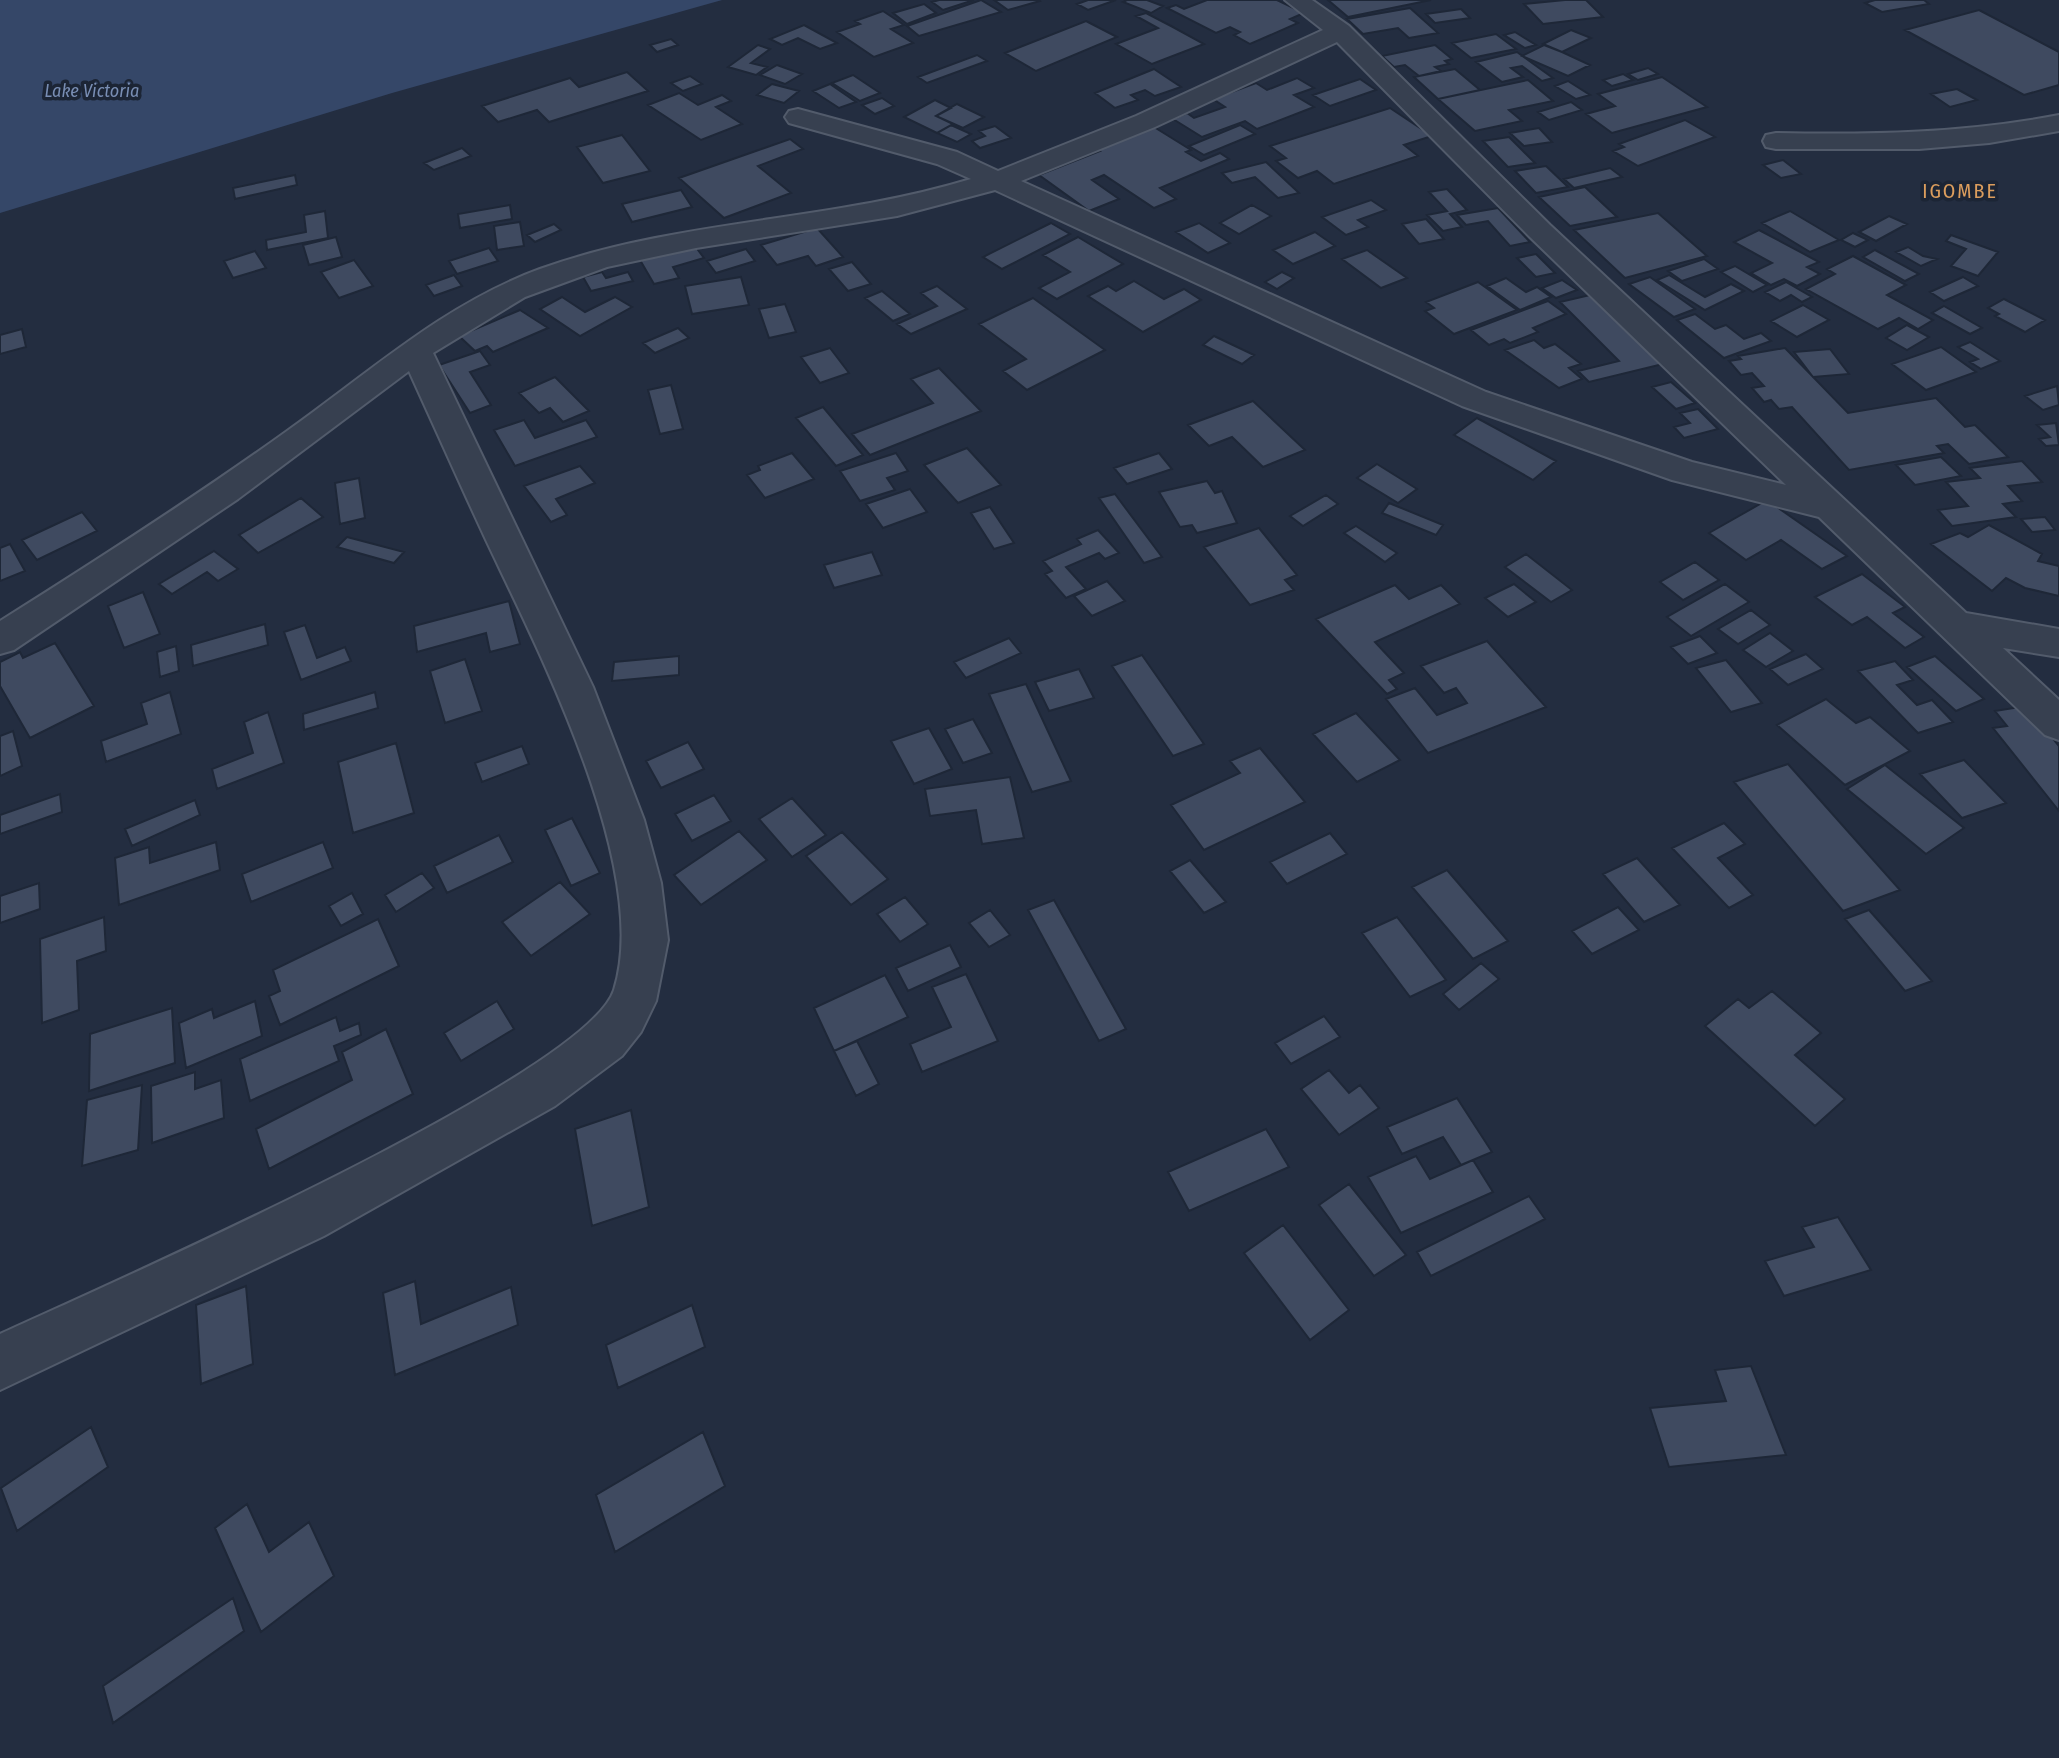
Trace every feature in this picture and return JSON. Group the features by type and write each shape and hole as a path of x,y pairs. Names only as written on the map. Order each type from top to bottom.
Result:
{"street":[{"path":"1297,0 1340,31 1540,231 1960,626 2059,724"},
{"path":"0,640 261,466 415,348 458,319 506,295 595,262 704,238 894,208 998,180 1340,31"},
{"path":"798,117 919,147 998,180 1474,399 1684,472 1832,508"},
{"path":"1776,141 1933,142 2059,123"},
{"path":"0,1362 167,1285 428,1154 565,1073 620,1024 639,985 645,937 637,879 623,824 589,723 415,348"},
{"path":"1960,626 2059,643"}],"water":[{"name":"Lake Victoria","path":"0,0 722,0 392,93 0,213"}],"building":[{"path":"974,0 943,10 932,2"},
{"path":"981,0 1001,12 919,36 907,26"},
{"path":"994,0 1039,0 1040,1 1008,10"},
{"path":"1088,0 1116,0 1088,10 1077,4"},
{"path":"1147,0 1163,6 1151,13 1123,2"},
{"path":"1207,0 1277,0 1304,13 1290,19 1298,23 1250,44 1234,35 1240,32 1230,27 1216,33 1167,8 1176,5 1184,9"},
{"path":"1328,0 1431,0 1348,17"},
{"path":"1586,0 1603,17 1543,24 1524,4"},
{"path":"1875,0 1924,0 1929,4 1882,12 1865,3"},
{"path":"924,4 936,13 907,24 893,13"},
{"path":"1410,8 1438,33 1409,38 1398,28 1363,34 1347,19"},
{"path":"1461,9 1470,18 1435,23 1426,14"},
{"path":"1979,10 2059,52 2059,85 2024,95 1905,30"},
{"path":"883,11 904,25 891,29 913,43 874,57 837,32 860,24 855,21"},
{"path":"1146,13 1204,44 1152,64 1116,44 1158,28 1136,16"},
{"path":"1086,21 1117,37 1036,71 1005,53"},
{"path":"804,25 837,43 820,49 798,38 782,45 770,39"},
{"path":"1571,30 1591,38 1562,52 1543,44"},
{"path":"1515,32 1536,45 1525,48 1504,35"},
{"path":"1496,34 1516,49 1471,58 1452,43"},
{"path":"671,39 678,45 657,52 650,45"},
{"path":"758,45 770,49 751,63 767,67 756,75 728,67"},
{"path":"1435,45 1452,59 1445,61 1449,64 1435,67 1441,71 1419,76 1405,65 1394,67 1382,56"},
{"path":"1544,45 1590,65 1568,76 1522,56"},
{"path":"1517,52 1553,78 1542,81 1522,66 1511,68 1523,77 1502,82 1476,62"},
{"path":"977,55 987,61 927,83 918,77"},
{"path":"777,65 802,74 785,84 760,75"},
{"path":"1648,68 1658,74 1638,80 1628,74"},
{"path":"1154,69 1181,87 1155,96 1145,90 1131,95 1138,100 1115,108 1095,93"},
{"path":"1455,69 1480,90 1438,99 1414,77"},
{"path":"627,72 648,91 549,122 537,110 498,122 482,106 570,78 579,87"},
{"path":"1623,74 1633,80 1612,86 1603,80"},
{"path":"853,75 880,93 860,101 832,83"},
{"path":"690,76 702,84 683,91 671,83"},
{"path":"1662,77 1707,107 1612,133 1586,114 1615,106 1598,94"},
{"path":"1297,78 1314,88 1294,95 1314,107 1257,129 1245,121 1202,137 1173,119 1187,113 1194,118 1225,107 1213,99 1256,83 1267,90"},
{"path":"1360,79 1376,90 1330,106 1313,95"},
{"path":"1528,80 1553,101 1509,110 1522,121 1475,131 1438,99"},
{"path":"1568,81 1590,95 1576,99 1555,86"},
{"path":"772,84 799,91 784,103 757,95"},
{"path":"830,84 856,102 839,108 813,91"},
{"path":"1957,89 1977,100 1950,107 1931,94"},
{"path":"679,93 698,105 722,95 731,101 716,107 742,124 701,140 648,105"},
{"path":"882,98 894,106 875,114 862,105"},
{"path":"935,100 951,108 936,116 953,124 937,133 904,117"},
{"path":"1571,102 1582,110 1549,120 1538,112"},
{"path":"957,104 984,117 963,128 936,116"},
{"path":"1390,108 1432,136 1404,145 1418,156 1334,184 1317,171 1298,178 1276,161 1286,158 1270,146"},
{"path":"1685,120 1715,137 1638,166 1613,151 1624,147 1619,144"},
{"path":"951,125 971,134 957,142 937,133"},
{"path":"1240,125 1255,134 1204,155 1189,146"},
{"path":"995,126 1011,138 980,148 972,141 985,136 979,131"},
{"path":"1154,127 1191,150 1186,152 1201,161 1220,153 1229,159 1160,188 1176,199 1154,208 1104,175 1092,180 1119,199 1089,211 1039,175 1100,151 1093,146"},
{"path":"1539,128 1552,142 1524,146 1510,133"},
{"path":"622,135 650,171 603,183 577,147"},
{"path":"1509,137 1535,163 1508,167 1483,141"},
{"path":"790,139 803,149 758,166 791,193 724,218 679,178"},
{"path":"462,148 471,156 434,170 424,163"},
{"path":"1783,160 1801,174 1781,178 1763,165"},
{"path":"1266,162 1299,193 1278,198 1255,177 1232,183 1222,173"},
{"path":"1546,166 1568,187 1536,193 1515,171"},
{"path":"1610,168 1622,177 1574,188 1564,179"},
{"path":"295,175 297,185 235,199 233,188"},
{"path":"1585,187 1617,217 1570,226 1539,197"},
{"path":"1447,189 1467,210 1450,214 1462,227 1443,231 1427,215 1447,211 1429,192"},
{"path":"681,190 692,207 632,222 622,204"},
{"path":"1371,200 1386,210 1358,220 1368,227 1346,235 1322,217"},
{"path":"510,205 512,219 460,228 458,214"},
{"path":"1252,205 1271,216 1239,234 1220,223"},
{"path":"1498,208 1530,242 1510,246 1488,221 1466,225 1457,215"},
{"path":"325,211 328,238 267,250 266,240 306,232 304,215"},
{"path":"1790,211 1839,240 1810,252 1762,223"},
{"path":"1658,213 1707,256 1625,278 1574,230"},
{"path":"1889,216 1907,224 1876,241 1859,232"},
{"path":"1426,219 1444,239 1419,244 1402,224"},
{"path":"520,222 524,246 497,250 494,226"},
{"path":"1051,223 1070,234 1002,269 983,257"},
{"path":"1199,223 1230,243 1208,253 1176,232"},
{"path":"554,224 561,230 535,242 527,235"},
{"path":"817,228 843,257 816,266 808,256 777,265 761,245"},
{"path":"1759,230 1819,262 1807,267 1820,274 1797,286 1784,279 1771,285 1751,273 1772,263 1734,242"},
{"path":"1315,232 1335,246 1293,264 1273,250"},
{"path":"1853,233 1868,240 1855,247 1841,240"},
{"path":"1951,235 1998,252 1978,276 1951,266 1966,249 1946,241"},
{"path":"336,237 342,257 309,265 303,245"},
{"path":"1078,237 1123,264 1057,299 1039,288 1070,272 1043,255"},
{"path":"695,246 704,258 673,267 679,278 654,284 640,260"},
{"path":"1908,247 1923,256 1937,259 1921,266 1896,252"},
{"path":"489,248 498,261 457,274 449,261"},
{"path":"746,249 755,261 716,273 707,261"},
{"path":"1367,250 1407,278 1381,288 1342,259"},
{"path":"1875,250 1919,274 1905,281 1863,257"},
{"path":"255,251 266,268 233,278 224,261"},
{"path":"1536,254 1555,273 1536,277 1517,258"},
{"path":"1853,256 1906,285 1887,295 1933,320 1918,329 1899,318 1878,329 1806,289 1835,274 1827,269"},
{"path":"1704,259 1718,269 1682,281 1668,271"},
{"path":"354,260 373,286 339,298 321,272"},
{"path":"852,262 871,284 848,291 829,269"},
{"path":"1735,266 1767,285 1753,292 1721,272"},
{"path":"602,272 606,278 628,272 633,281 591,291 583,277"},
{"path":"1282,272 1294,278 1277,289 1265,282"},
{"path":"454,275 462,286 434,296 426,285"},
{"path":"1669,275 1705,297 1731,284 1744,291 1705,310 1657,280"},
{"path":"741,277 749,305 692,314 685,286"},
{"path":"1650,277 1695,309 1674,317 1629,284"},
{"path":"1963,277 1978,286 1944,301 1930,292"},
{"path":"1506,278 1526,292 1537,287 1551,297 1520,310 1487,286"},
{"path":"1562,280 1577,290 1556,298 1542,288"},
{"path":"1134,281 1164,299 1184,289 1201,300 1143,332 1088,296 1108,286 1116,291"},
{"path":"1478,282 1517,310 1454,334 1425,311 1434,308 1426,302"},
{"path":"1786,282 1812,297 1802,302 1791,295 1780,301 1765,292"},
{"path":"937,286 967,309 911,334 897,324 937,306 921,293"},
{"path":"882,291 910,314 893,321 865,298"},
{"path":"1590,295 1663,364 1589,382 1578,371 1619,361 1560,302"},
{"path":"562,297 585,312 615,297 632,307 580,336 540,309"},
{"path":"1033,298 1105,350 1027,390 1003,371 1026,359 979,324"},
{"path":"2004,299 2045,320 2025,332 1995,316 1999,314 1988,308"},
{"path":"1548,301 1566,314 1533,328 1538,332 1510,343 1504,339 1489,345 1471,330"},
{"path":"785,304 796,332 769,338 759,309"},
{"path":"1803,305 1829,320 1797,337 1771,321"},
{"path":"1944,306 1982,328 1970,334 1932,313"},
{"path":"520,310 548,328 493,352 487,346 475,351 459,336"},
{"path":"1695,314 1715,329 1726,325 1744,339 1761,333 1771,341 1724,358 1677,320"},
{"path":"1907,325 1929,337 1907,350 1886,338"},
{"path":"678,328 689,338 655,353 643,343"},
{"path":"22,329 26,347 0,354 0,335"},
{"path":"1214,336 1254,355 1242,364 1203,345"},
{"path":"1534,340 1544,348 1555,344 1581,364 1569,368 1582,379 1559,388 1505,350"},
{"path":"1970,342 2000,361 1981,369 1970,362 1978,359 1958,347"},
{"path":"1941,347 1976,372 1926,390 1892,364"},
{"path":"830,348 849,373 820,383 801,357"},
{"path":"1785,348 1848,413 1936,398 1965,427 1975,425 2008,457 1969,464 1948,444 1937,446 1944,453 1849,470 1792,407 1779,409 1771,400 1764,402 1752,388 1764,386 1752,373 1741,375 1729,361 1741,359 1738,356"},
{"path":"1830,349 1849,374 1813,377 1794,352"},
{"path":"480,351 490,365 470,372 491,405 470,413 439,365"},
{"path":"939,368 981,411 870,455 852,434 933,403 911,379"},
{"path":"555,377 589,411 563,422 550,408 539,413 519,393"},
{"path":"1671,382 1695,403 1676,409 1652,387"},
{"path":"671,385 683,429 660,434 648,390"},
{"path":"2057,386 2059,405 2043,410 2025,396"},
{"path":"1253,401 1305,450 1263,467 1232,437 1209,446 1188,425"},
{"path":"823,407 863,455 836,466 796,418"},
{"path":"1698,409 1718,429 1684,438 1674,427 1690,423 1680,413"},
{"path":"1477,418 1556,461 1533,480 1454,435"},
{"path":"524,420 535,438 586,420 597,437 515,466 494,430"},
{"path":"2056,423 2059,445 2046,446 2039,439 2050,437 2037,425"},
{"path":"967,448 1001,485 958,503 924,465"},
{"path":"792,453 814,479 765,498 747,475 760,470 758,466"},
{"path":"896,453 908,471 887,478 895,490 860,501 840,471"},
{"path":"1159,453 1172,469 1127,484 1114,468"},
{"path":"1941,457 1961,476 1915,485 1896,465"},
{"path":"2022,461 2042,482 2008,486 2022,501 2003,504 2016,517 1952,526 1938,510 1968,506 1946,482 1980,478 1970,468"},
{"path":"1377,464 1417,489 1398,503 1357,478"},
{"path":"580,466 595,483 556,499 567,515 551,522 524,486"},
{"path":"359,478 365,518 340,524 335,483"},
{"path":"1207,481 1215,493 1222,491 1237,523 1197,533 1192,525 1180,527 1159,492"},
{"path":"910,489 927,512 883,528 866,504"},
{"path":"1115,494 1162,557 1144,563 1099,498"},
{"path":"1326,495 1338,504 1303,526 1290,516"},
{"path":"301,498 323,517 258,553 239,535"},
{"path":"1767,500 1847,556 1822,569 1781,540 1746,560 1709,533"},
{"path":"1389,503 1443,525 1436,535 1382,513"},
{"path":"990,507 1014,543 994,549 971,513"},
{"path":"82,512 97,531 37,560 22,540"},
{"path":"2045,517 2055,530 2032,532 2021,519"},
{"path":"1989,525 2042,554 2038,561 2059,566 2059,596 2025,588 2006,578 1992,591 1931,544 1960,533 1968,537"},
{"path":"1356,526 1397,553 1385,562 1344,533"},
{"path":"1259,528 1297,575 1285,580 1294,590 1250,605 1204,547"},
{"path":"1098,530 1119,553 1105,559 1099,553 1066,567 1086,589 1066,598 1045,574 1052,571 1043,561 1081,544 1077,539"},
{"path":"347,537 404,552 394,563 337,547"},
{"path":"10,544 25,571 0,581 0,548"},
{"path":"214,551 238,569 218,581 207,572 172,594 159,584"},
{"path":"872,552 882,575 834,588 824,565"},
{"path":"1526,554 1572,590 1551,602 1505,567"},
{"path":"1695,562 1719,580 1683,600 1660,582"},
{"path":"1862,574 1905,607 1893,613 1924,637 1905,648 1867,617 1852,625 1815,597"},
{"path":"1107,581 1125,601 1092,616 1074,596"},
{"path":"1514,584 1536,602 1508,617 1485,598"},
{"path":"1725,584 1749,602 1691,636 1667,617"},
{"path":"1395,585 1409,599 1441,585 1460,604 1375,642 1404,673 1389,680 1397,689 1387,694 1316,619"},
{"path":"143,592 160,634 124,648 108,606"},
{"path":"509,601 520,644 490,652 486,633 417,652 414,626"},
{"path":"1751,610 1770,625 1738,644 1718,629"},
{"path":"265,624 268,645 193,666 191,645"},
{"path":"305,625 317,658 345,647 351,661 301,680 284,632"},
{"path":"1770,633 1793,651 1766,667 1743,650"},
{"path":"1700,636 1717,653 1688,664 1671,647"},
{"path":"1009,638 1021,653 966,678 954,662"},
{"path":"1487,641 1546,707 1428,753 1386,699 1415,688 1437,715 1467,703 1456,688 1444,693 1421,666"},
{"path":"55,643 94,706 30,738 0,686 0,662 20,652 23,658"},
{"path":"176,646 179,671 160,677 157,652"},
{"path":"1806,654 1823,669 1788,685 1770,669"},
{"path":"1142,655 1204,744 1173,756 1112,666"},
{"path":"679,656 679,675 612,681 614,662"},
{"path":"1935,656 1984,699 1956,711 1907,667"},
{"path":"465,659 482,711 445,723 430,671"},
{"path":"1726,660 1762,703 1731,712 1696,668"},
{"path":"1895,661 1913,680 1897,685 1917,705 1932,700 1953,722 1918,733 1858,671"},
{"path":"1079,669 1094,698 1049,711 1035,682"},
{"path":"1026,684 1071,781 1032,792 989,694"},
{"path":"170,692 181,734 106,762 101,741 147,724 141,703"},
{"path":"375,692 378,708 304,730 303,714"},
{"path":"1826,699 1856,723 1870,717 1910,751 1845,785 1777,725"},
{"path":"2026,706 2059,746 2059,811 1993,728 2007,726 1995,711"},
{"path":"268,712 284,763 217,789 212,769 253,753 244,722"},
{"path":"1356,713 1400,760 1357,782 1313,734"},
{"path":"973,719 992,753 963,763 945,729"},
{"path":"929,728 952,769 914,784 891,741"},
{"path":"13,731 22,766 0,776 0,736"},
{"path":"688,742 704,769 661,788 646,761"},
{"path":"396,743 414,813 353,833 338,762"},
{"path":"522,746 529,764 482,782 475,763"},
{"path":"1260,748 1305,802 1204,850 1171,805 1240,773 1230,761"},
{"path":"1964,760 2006,803 1962,818 1920,774"},
{"path":"1788,764 1900,890 1843,911 1734,782"},
{"path":"1885,765 1964,828 1926,854 1847,789"},
{"path":"1010,777 1024,838 982,844 976,810 930,816 925,789"},
{"path":"60,794 62,812 0,834 0,815"},
{"path":"714,795 731,821 692,841 675,814"},
{"path":"792,798 826,835 792,857 759,819"},
{"path":"195,800 200,815 132,846 125,829"},
{"path":"572,818 600,873 571,886 545,830"},
{"path":"1724,823 1745,844 1718,858 1753,895 1729,908 1672,848"},
{"path":"739,831 767,860 701,905 674,875"},
{"path":"842,832 888,879 851,905 806,856"},
{"path":"1330,833 1347,854 1287,884 1270,862"},
{"path":"499,835 513,862 447,893 434,866"},
{"path":"216,842 220,870 119,905 115,858 149,847 150,863"},
{"path":"323,842 333,868 251,902 242,874"},
{"path":"1637,858 1680,905 1644,922 1603,874"},
{"path":"1190,860 1226,902 1204,913 1170,871"},
{"path":"1447,870 1508,941 1473,959 1412,887"},
{"path":"422,873 434,888 396,912 385,895"},
{"path":"560,882 590,914 531,956 502,922"},
{"path":"39,883 40,909 0,923 0,896"},
{"path":"352,893 363,914 341,926 329,906"},
{"path":"905,897 928,924 900,942 877,914"},
{"path":"1054,900 1126,1029 1099,1041 1028,910"},
{"path":"1618,907 1639,930 1592,954 1572,931"},
{"path":"990,910 1010,935 989,947 969,923"},
{"path":"1869,910 1932,981 1905,991 1845,919"},
{"path":"104,917 106,951 77,961 79,1010 42,1023 40,939"},
{"path":"1397,917 1446,980 1410,997 1362,933"},
{"path":"378,919 399,966 280,1025 269,996 280,991 273,970"},
{"path":"950,945 961,967 908,991 896,968"},
{"path":"1481,963 1499,979 1459,1010 1443,994"},
{"path":"966,974 998,1041 922,1072 910,1044 951,1027 932,987"},
{"path":"885,975 908,1017 834,1051 814,1008"},
{"path":"1772,991 1821,1033 1795,1055 1845,1099 1815,1126 1705,1026 1738,999 1749,1008"},
{"path":"255,1001 262,1036 186,1068 179,1023 212,1009 214,1018"},
{"path":"497,1001 514,1029 461,1061 444,1033"},
{"path":"172,1008 175,1063 89,1091 90,1034"},
{"path":"1324,1016 1340,1037 1291,1064 1275,1043"},
{"path":"336,1017 340,1031 359,1023 361,1035 334,1046 339,1061 250,1101 240,1059"},
{"path":"386,1029 413,1094 269,1169 256,1129 352,1080 342,1052"},
{"path":"857,1041 879,1084 856,1096 834,1051"},
{"path":"1329,1070 1349,1093 1360,1085 1379,1108 1339,1135 1301,1089"},
{"path":"195,1072 195,1089 221,1080 224,1118 152,1143 151,1086"},
{"path":"142,1085 138,1150 82,1166 87,1100"},
{"path":"1457,1098 1492,1152 1461,1165 1443,1137 1402,1154 1387,1127"},
{"path":"631,1110 649,1207 592,1226 575,1129"},
{"path":"1266,1129 1289,1167 1189,1211 1168,1172"},
{"path":"1416,1156 1430,1179 1473,1160 1493,1192 1401,1233 1368,1177"},
{"path":"1349,1184 1406,1255 1374,1276 1319,1205"},
{"path":"1529,1196 1545,1219 1431,1276 1417,1252"},
{"path":"1838,1217 1871,1270 1784,1296 1765,1261 1814,1247 1802,1227"},
{"path":"1283,1225 1349,1310 1310,1340 1244,1253"},
{"path":"415,1281 421,1324 511,1287 518,1325 395,1375 383,1293"},
{"path":"246,1286 253,1364 201,1384 196,1305"},
{"path":"692,1305 705,1347 618,1388 606,1345"},
{"path":"1751,1366 1786,1455 1669,1467 1650,1408 1726,1401 1715,1370"},
{"path":"91,1427 108,1467 17,1531 1,1488"},
{"path":"703,1432 725,1486 615,1552 596,1495"},
{"path":"247,1504 269,1552 309,1522 334,1576 261,1632 215,1528"},
{"path":"233,1598 244,1631 113,1723 103,1686"}],"district":[{"name":"IGOMBE","path":"1960,191"}]}
